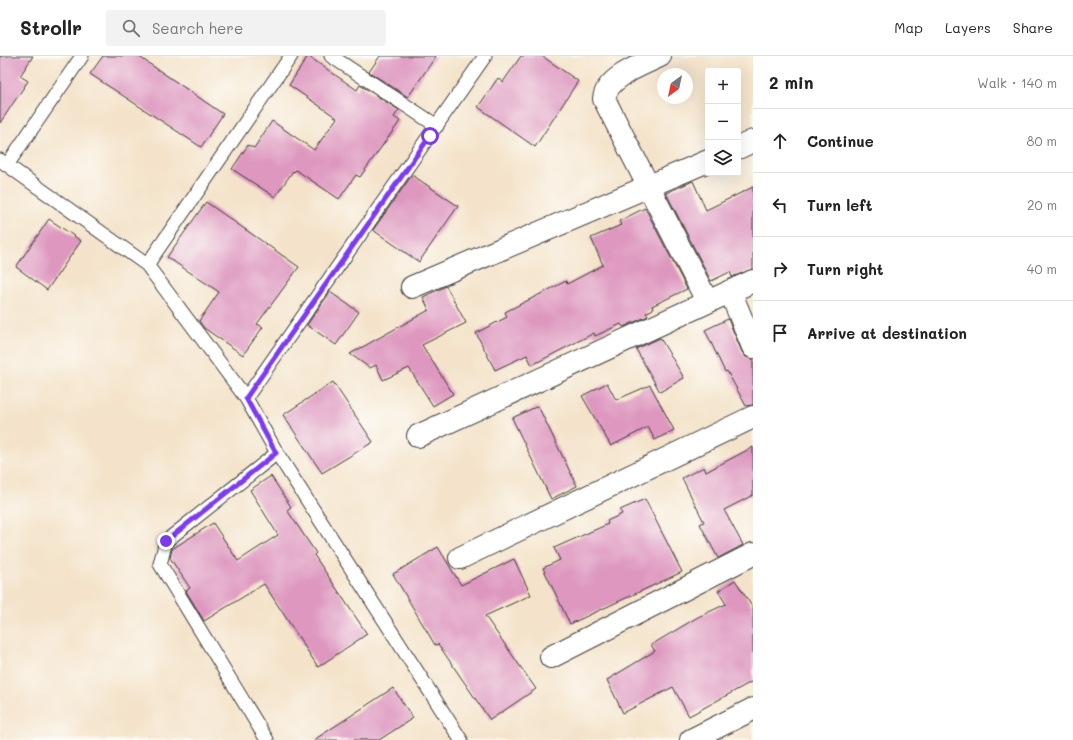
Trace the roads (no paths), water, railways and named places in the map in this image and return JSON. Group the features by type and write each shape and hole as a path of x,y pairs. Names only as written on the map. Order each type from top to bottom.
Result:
{"street":[{"path":"660,56 610,84 604,99 707,301"},
{"path":"741,147 753,141"},
{"path":"412,286 705,162"},
{"path":"418,436 753,280"},
{"path":"730,291 753,348"},
{"path":"460,558 753,417"},
{"path":"551,657 753,554"},
{"path":"691,740 753,709"}],"lane":[{"path":"82,56 3,162 146,265 246,398 276,453 461,740"},
{"path":"146,265 291,56"},
{"path":"331,56 437,126"},
{"path":"246,398 485,56"},
{"path":"267,740 160,564 166,541 276,453"}]}
